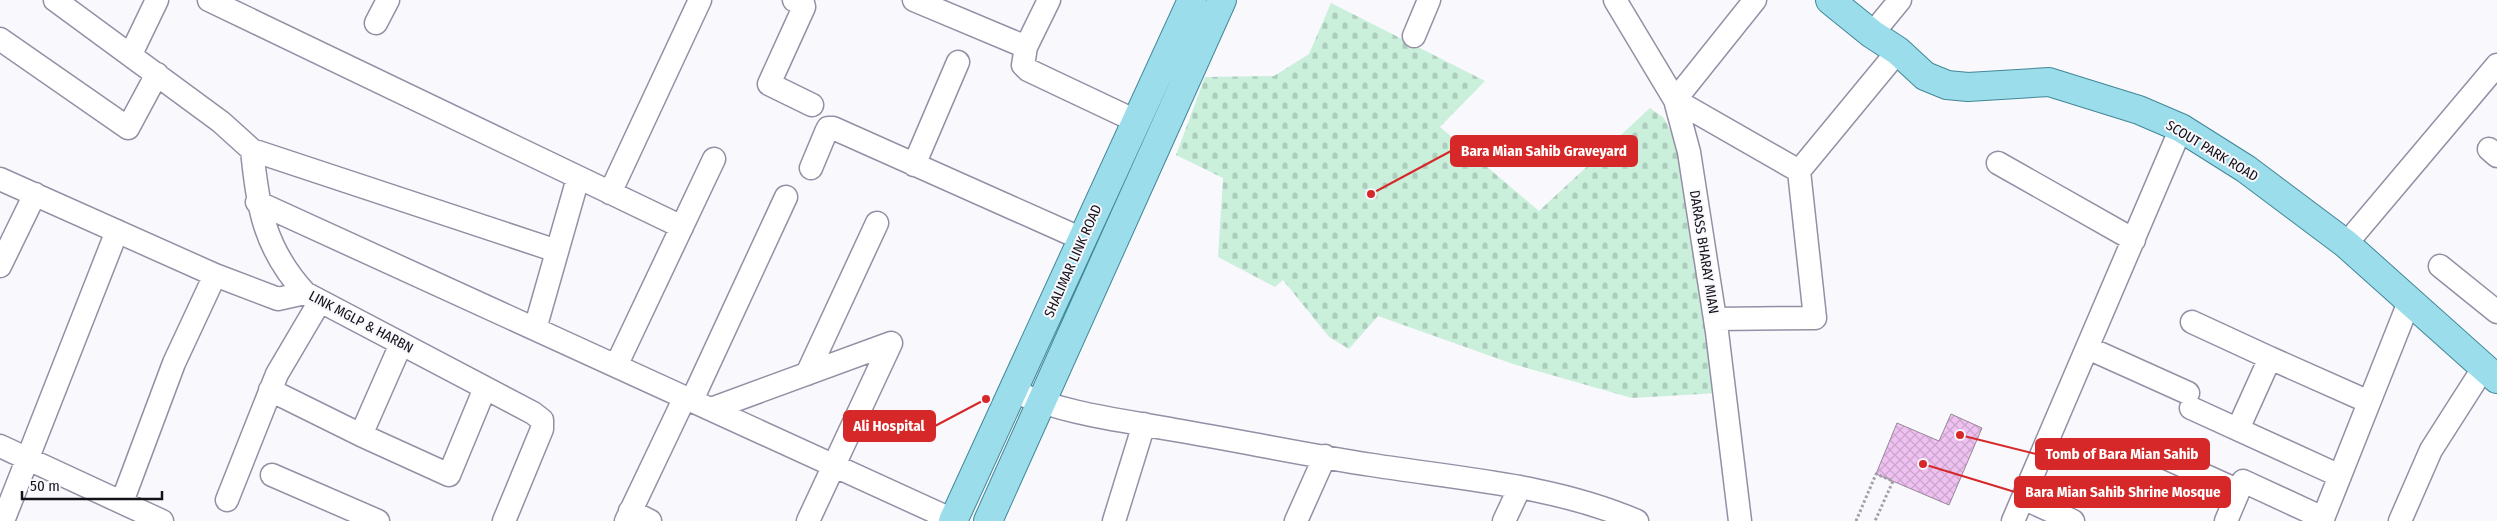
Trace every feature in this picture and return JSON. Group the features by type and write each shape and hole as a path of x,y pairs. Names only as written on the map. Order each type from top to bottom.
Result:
{"main road":[{"name":"SHALIMAR LINK ROAD","path":"953,520 1138,122 1192,0"},
{"name":"SHALIMAR LINK ROAD","path":"988,521 1222,0"},
{"name":"SCOUT PARK ROAD","path":"1830,0 1872,34 1898,51 1925,76 1947,85 1968,86 2049,82 2139,110 2181,128 2246,169 2346,244 2490,373"}],"street":[{"path":"55,0 221,122 252,150 557,251"},
{"path":"131,54 157,0"},
{"path":"209,0 682,227"},
{"path":"376,23 388,0"},
{"path":"610,193 700,0"},
{"path":"794,0 803,3 804,7 769,84 812,105"},
{"path":"914,0 954,8 1026,48"},
{"path":"1049,0 1026,48 1023,65 1028,70 1138,122"},
{"path":"1414,36 1430,0"},
{"name":"DARASS BHARAY MIAN","path":"1615,0 1674,100 1689,152 1715,319 1740,521"},
{"path":"1755,0 1674,100 1799,171"},
{"path":"1872,34 1900,0"},
{"path":"0,39 128,128 157,74"},
{"path":"1715,319 1815,318 1799,171 1898,51"},
{"path":"914,165 958,62"},
{"path":"2346,244 2497,65"},
{"path":"811,168 828,128 1082,239"},
{"path":"2013,521 2181,128"},
{"name":"LINK MGLP & HARBN","path":"252,150 257,202 268,236 285,272 312,297 533,413 542,420 542,429 504,521"},
{"path":"616,366 714,159"},
{"path":"1998,164 2134,240"},
{"path":"0,178 215,275 278,299 312,297 270,390 227,500"},
{"path":"535,329 578,178"},
{"path":"0,266 35,194"},
{"path":"635,518 696,402 786,197"},
{"path":"257,202 953,520"},
{"path":"807,374 876,223"},
{"path":"3,521 29,459 117,231"},
{"path":"2440,266 2497,312"},
{"path":"122,502 174,363 215,275"},
{"path":"2226,521 2243,481 2322,519 2409,302"},
{"path":"2192,322 2369,402"},
{"path":"696,402 807,374 891,343 808,521"},
{"path":"361,435 401,344"},
{"path":"2088,348 2190,400 2238,429 2340,476"},
{"path":"2238,429 2270,358"},
{"path":"2400,521 2431,450 2490,373"},
{"path":"270,390 361,435 449,475 485,388"},
{"path":"1014,391 1041,404 1144,424 1325,456 1520,487 1573,500 1635,521"},
{"path":"1114,521 1144,424"},
{"path":"0,446 162,521"},
{"path":"1296,521 1325,456"},
{"path":"2166,458 2238,491"},
{"path":"272,474 378,521"},
{"path":"1504,521 1520,487"},
{"path":"2023,498 2074,521"}],"path":[{"path":"1856,521 1876,474 1893,482 1875,521"}],"green space":[{"path":"1331,3 1485,81 1440,127 1539,211 1650,108 1664,118 1677,144 1718,393 1632,398 1513,364 1378,316 1349,349 1329,337 1283,280 1275,287 1218,257 1223,178 1176,155 1205,77 1274,76 1309,54"}],"building":[{"path":"1951,414 1982,428 1949,505 1876,474 1897,423 1939,441"}],"place":[{"name":"Bara Mian Sahib Graveyard","path":"1371,194"},
{"name":"Ali Hospital","path":"986,399"},
{"name":"Tomb of Bara Mian Sahib","path":"1960,435"},
{"name":"Bara Mian Sahib Shrine Mosque","path":"1923,464"}]}
